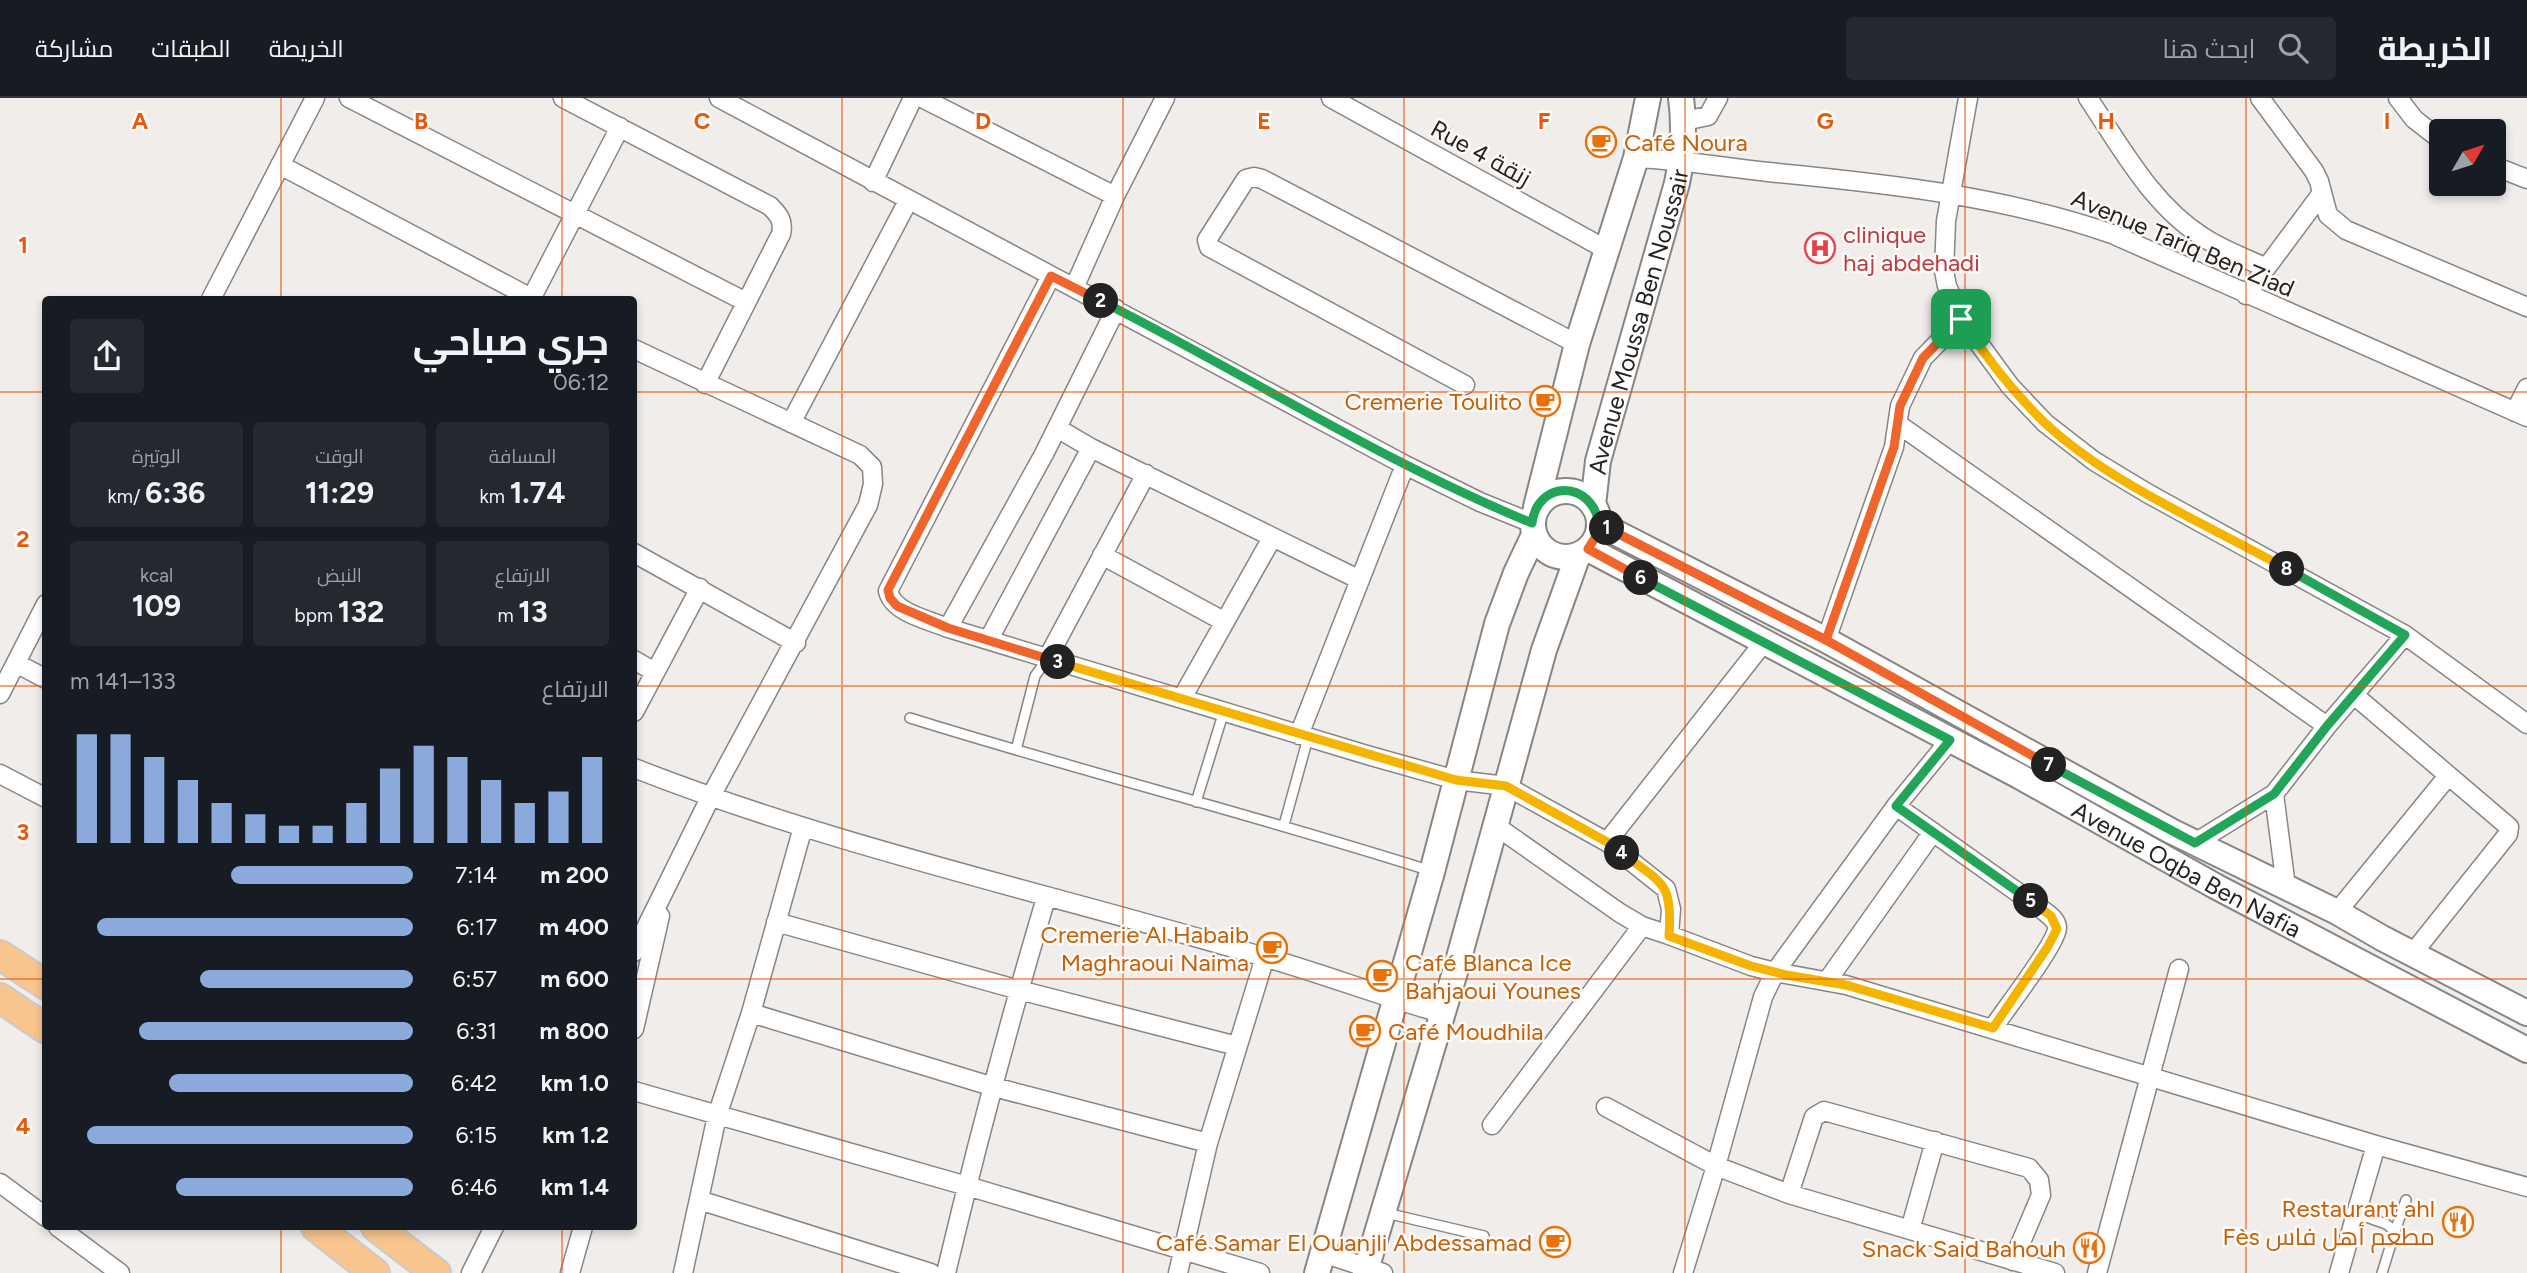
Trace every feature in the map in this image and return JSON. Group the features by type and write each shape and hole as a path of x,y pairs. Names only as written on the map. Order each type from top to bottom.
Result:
{"main road":[{"path":"0,955 42,982"},
{"path":"0,998 42,1026"},
{"path":"320,1230 375,1273"},
{"path":"380,1230 436,1273"}],"street":[{"path":"213,296 315,98"},
{"path":"349,98 746,302"},
{"path":"563,98 771,206 779,215 783,225 781,234 705,384"},
{"path":"719,98 1405,465 1480,502 1534,522"},
{"path":"1074,288 1115,196 1165,98"},
{"name":"Rue 4 زنقة","path":"1331,98 1607,250"},
{"name":"Avenue Moussa Ben Noussair","path":"1320,1263 1432,872 1497,624 1534,522 1577,344 1636,158 1648,98"},
{"path":"1683,110 1708,116 1718,98"},
{"path":"1968,98 1950,196 1943,247 1944,271 1947,286 1961,319 2010,386 2045,423 2073,447 2147,493 2405,635 2527,724"},
{"path":"2088,98 2135,168 2163,203 2203,237 2266,268"},
{"path":"2260,98 2314,171 2329,215 2346,229 2527,307"},
{"path":"2399,98 2414,119 2429,131"},
{"path":"873,182 923,99 1115,196"},
{"name":"Avenue Moussa Ben Noussair","path":"1596,514 1598,461 1678,183 1682,160 1683,110"},
{"path":"534,296 620,127"},
{"name":"Avenue Tariq Ben Ziad","path":"1636,158 1682,160 1845,179 2065,218 2112,234 2521,414"},
{"path":"280,164 526,296"},
{"path":"2506,171 2527,179"},
{"path":"1465,385 1209,247 1207,240 1246,179 1262,179 1577,344"},
{"path":"2246,295 2322,194"},
{"path":"791,423 908,201"},
{"path":"1051,276 888,590 890,598 897,606 948,628 1303,736 1456,780 1506,786 1607,842 1666,889 1671,909 1669,936"},
{"path":"948,628 1057,428 1116,309"},
{"path":"1826,640 1894,447 1900,406 1923,358 1961,319"},
{"path":"637,350 860,455 872,467 873,484 869,505 710,798 637,945"},
{"path":"2521,414 2527,388"},
{"path":"1898,424 2327,726"},
{"path":"1057,428 1091,448 1360,580"},
{"path":"989,639 1091,448"},
{"path":"1303,736 1405,465"},
{"path":"1047,659 1146,474"},
{"path":"1320,1263 1371,1271 1384,1212 1496,826 1544,649 1583,552 1598,533 1596,514 1586,496 1564,490 1553,492 1544,498 1534,522 1539,544 1557,556 1583,552"},
{"name":"Avenue Oqba Ben Nafia","path":"1596,514 2122,805 2337,912 2527,1013"},
{"path":"1182,698 1272,538"},
{"name":"Avenue Oqba Ben Nafia","path":"1583,552 1764,642 2019,776 2215,886 2527,1050"},
{"path":"637,555 796,643"},
{"path":"1102,555 1225,622"},
{"path":"637,706 700,588"},
{"path":"0,694 42,612"},
{"path":"2195,843 2274,794 2327,726 2405,635"},
{"path":"1607,842 1764,642"},
{"path":"637,662 655,672"},
{"path":"16,663 42,677"},
{"path":"2354,695 2509,827 2508,834 2413,953"},
{"path":"1683,1273 1763,997 1775,972 1896,806 1950,740"},
{"path":"637,769 710,798 803,827 1046,898 1265,957 1441,1013"},
{"path":"0,774 42,796"},
{"path":"2337,912 2448,776"},
{"path":"2274,794 2286,887"},
{"path":"1896,806 2044,911 2056,923 2057,929 2047,948 1993,1028"},
{"path":"1496,826 1642,926 1751,966 1827,981 1993,1028 2376,1146 2527,1186"},
{"path":"683,1273 717,1116 751,1013 803,827"},
{"path":"1827,981 1933,832"},
{"path":"637,1015 666,890"},
{"path":"946,1273 1019,990 1046,898"},
{"path":"776,922 1019,990 1237,1046"},
{"path":"1492,1125 1642,926"},
{"path":"1178,1273 1208,1143 1265,957"},
{"path":"2097,1273 2179,969"},
{"path":"751,1013 994,1087 1208,1143"},
{"path":"637,1092 1260,1273"},
{"path":"1606,1107 1716,1166 1789,1194 2055,1273"},
{"path":"1789,1194 1814,1117 1824,1111 2029,1168 2039,1180 2041,1195 2013,1261"},
{"path":"1910,1230 1935,1142"},
{"path":"2339,1273 2376,1146"},
{"path":"0,1183 42,1214"},
{"path":"699,1200 931,1273"},
{"path":"62,1230 120,1273"},
{"path":"471,1273 492,1230"},
{"path":"570,1273 582,1230"}],"lane":[{"path":"1016,750 1035,676 1047,659"},
{"path":"1196,802 1224,711"},
{"path":"910,718 1284,825 1432,872"},
{"path":"1284,825 1303,736"},
{"path":"2382,1273 2406,1200"},
{"path":"1384,1212 1483,1236"},
{"path":"2358,1214 2386,1224 2395,1231"}],"place":[{"name":"Café Noura","path":"1601,142"},
{"name":"clinique haj abdehadi","path":"1820,248"},
{"name":"Cremerie Toulito","path":"1545,401"},
{"name":"Cremerie Al Habaib Maghraoui Naima","path":"1272,948"},
{"name":"Café Blanca Ice Bahjaoui Younes","path":"1382,976"},
{"name":"Café Moudhila","path":"1365,1031"},
{"name":"Restaurant ahl Fès مطعم أهل فاس","path":"2458,1222"},
{"name":"Café Samar El Ouanjli Abdessamad","path":"1555,1242"},
{"name":"Snack Said Bahouh","path":"2089,1248"}],"route":[{"path":"1961,319 1923,358 1900,406 1894,447 1826,640 1655,551 1599,524 1598,514 1586,496 1564,490 1553,492 1536,507 1532,523 1480,502 1309,415 1051,276 992,395 888,590 890,598 897,606 948,628 1047,659 1456,780 1506,786 1607,842 1661,883 1670,901 1669,936 1751,966 1846,985 1993,1028 2057,929 2051,916 1896,806 1950,740 1588,549 1598,533 1599,524 1826,640 2195,843 2274,794 2303,755 2405,635 2147,493 2073,447 2045,423 2010,386 1961,319"}]}
